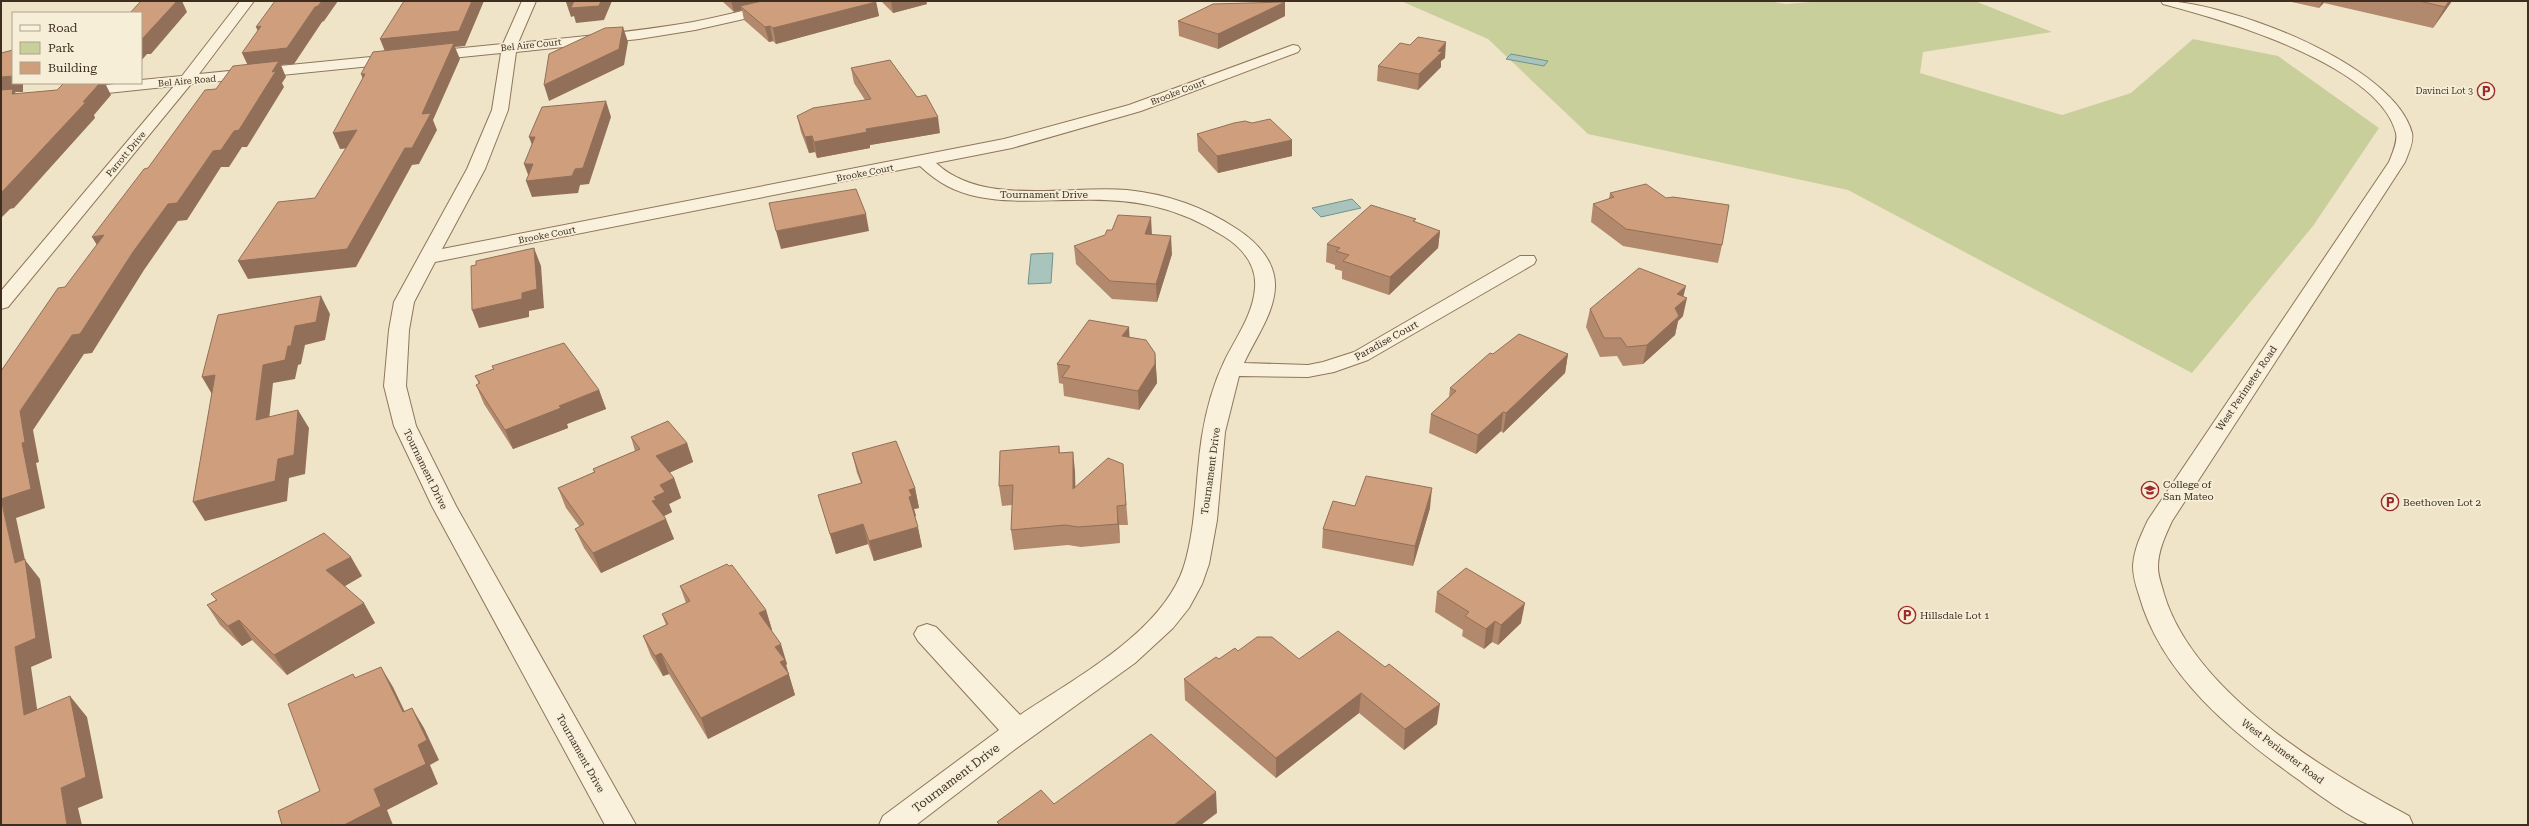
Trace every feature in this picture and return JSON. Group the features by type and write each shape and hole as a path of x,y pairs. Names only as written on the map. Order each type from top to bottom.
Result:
{"street":[{"name":"Parrott Drive","path":"1,303 187,80 248,1"},
{"name":"Tournament Drive","path":"529,1 509,47 500,110 476,169 404,302 399,330 395,386 405,426 444,506 621,825"},
{"name":"Bel Aire Court","path":"254,74 639,35 688,27 805,1"},
{"name":"West Perimeter Road","path":"2168,1 2270,32 2341,67 2362,80 2391,107 2400,121 2404,134 2397,162 2160,520 2148,545 2145,574 2152,602 2165,630 2184,658 2232,711 2305,769 2398,825"},
{"name":"Brooke Court","path":"427,258 1006,144 1135,108 1292,49"},
{"name":"Bel Aire Road","path":"61,93 254,74"},
{"name":"Tournament Drive","path":"894,825 1018,731 1124,659 1181,600 1196,568 1214,434 1231,370 1260,309 1265,278 1252,249 1220,226 1182,208 1147,197 1097,194 1016,196 975,191 946,180 933,171 925,161"},
{"name":"Paradise Court","path":"1231,370 1308,371 1327,368 1361,356 1527,260"},
{"path":"927,634 1018,731"}],"green space":[{"path":"1401,1 1768,1 1786,4 1824,1 1975,1 2052,32 1923,52 1920,73 2062,115 2131,93 2193,39 2278,56 2379,128 2313,226 2192,373 1848,190 1588,134 1488,39"}],"water":[{"path":"1511,54 1548,61 1544,66 1506,59"},
{"path":"1352,199 1361,208 1321,217 1312,208"},
{"path":"1053,253 1051,283 1028,284 1031,254"}],"building":[{"path":"141,1 177,1 142,38 142,12 131,12"},
{"path":"275,1 322,1 315,7 287,48 242,53 261,26 256,27"},
{"path":"404,1 472,1 459,31 380,39"},
{"path":"574,1 601,1 599,6 571,8"},
{"path":"762,1 876,2 773,28 770,26 765,27 740,6"},
{"path":"2419,1 2449,1 2445,7"},
{"path":"1285,2 1218,34 1178,21 1213,4"},
{"path":"623,27 619,49 544,85 549,54 605,28"},
{"path":"1418,37 1446,42 1438,51 1442,52 1419,74 1378,66 1400,43 1410,45"},
{"path":"454,43 422,114 431,113 412,148 405,148 347,249 238,261 278,202 315,198 357,130 333,133 365,74 361,74 373,52"},
{"path":"12,50 12,76 1,77 1,53"},
{"path":"890,60 917,97 926,95 938,117 866,129 867,132 814,142 812,136 805,137 797,116 813,108 871,99 851,68"},
{"path":"279,61 272,72 276,71 239,130 234,131 221,150 213,151 177,203 168,204 133,252 80,334 72,335 20,411 25,442 22,443 31,489 1,499 1,371 58,288 65,287 104,235 92,237 144,169 148,168 205,90 216,89 233,66"},
{"path":"63,84 99,84 83,102 86,102 1,192 1,90 13,89 12,94 57,90"},
{"path":"606,101 583,168 575,169 572,176 526,181 533,164 524,164 535,137 529,137 542,107"},
{"path":"1270,119 1292,140 1217,156 1197,134 1234,123 1245,121 1252,123"},
{"path":"1646,184 1666,198 1673,197 1729,205 1722,245 1626,229 1593,204 1614,197 1610,193"},
{"path":"856,189 866,214 776,231 769,203"},
{"path":"1371,205 1416,219 1413,221 1440,231 1390,277 1343,261 1349,255 1336,251 1340,248 1327,244"},
{"path":"1118,215 1151,217 1145,234 1171,236 1156,284 1110,281 1074,246 1105,235 1107,230 1112,230"},
{"path":"534,248 537,289 522,293 522,299 472,310 471,266 476,265 476,261"},
{"path":"1639,268 1686,286 1677,294 1687,298 1675,308 1679,316 1647,345 1627,347 1621,338 1604,338 1590,309"},
{"path":"321,296 316,322 295,326 291,346 288,346 285,360 263,365 256,420 298,410 294,455 278,459 275,481 193,502 215,375 202,377 218,315"},
{"path":"1089,320 1129,327 1122,336 1146,340 1155,353 1155,364 1138,391 1062,377 1070,366 1057,364"},
{"path":"1519,334 1568,354 1506,413 1503,412 1478,435 1431,414 1456,391 1450,388 1490,353 1493,354"},
{"path":"564,343 599,390 559,406 561,408 505,430 476,385 480,383 475,376 494,369 492,366"},
{"path":"668,421 687,443 656,456 674,478 660,485 665,492 654,497 656,500 652,501 666,519 593,553 575,529 584,524 558,488 595,472 593,469 640,449 631,437"},
{"path":"896,441 915,488 909,490 912,496 909,497 918,527 869,541 863,524 830,534 818,495 862,483 852,453"},
{"path":"1059,446 1059,453 1073,452 1073,489 1108,458 1123,464 1126,505 1117,506 1118,524 1078,527 1065,525 1011,530 1013,485 999,486 1000,451"},
{"path":"1366,476 1432,488 1415,546 1323,529 1333,501 1355,506"},
{"path":"1,499 15,563 25,559 36,638 15,647 24,715 70,696 86,777 61,788 67,825 1,825"},
{"path":"324,533 351,557 326,570 364,603 274,655 239,620 228,626 207,605 217,600 211,594"},
{"path":"727,564 729,566 732,565 766,610 759,613 781,644 775,647 785,660 780,662 789,674 701,718 661,653 655,656 643,636 668,624 662,614 690,601 680,586"},
{"path":"1466,568 1525,603 1501,625 1495,621 1486,629 1465,616 1469,612 1437,592"},
{"path":"1338,631 1385,667 1389,664 1440,704 1405,729 1361,693 1276,758 1184,679 1216,657 1219,659 1235,648 1238,651 1257,637 1272,637 1299,659"},
{"path":"381,667 403,712 412,708 427,740 418,745 426,764 374,789 381,806 344,825 282,825 278,811 320,791 288,704 353,674 355,678"},
{"path":"1151,734 1216,792 1174,825 1000,825 997,822 1041,790 1054,804"}],"place":[{"name":"Davinci Lot 3","path":"2486,91"},
{"name":"College of San Mateo","path":"2150,490"},
{"name":"Beethoven Lot 2","path":"2390,502"},
{"name":"Hillsdale Lot 1","path":"1907,615"}]}
